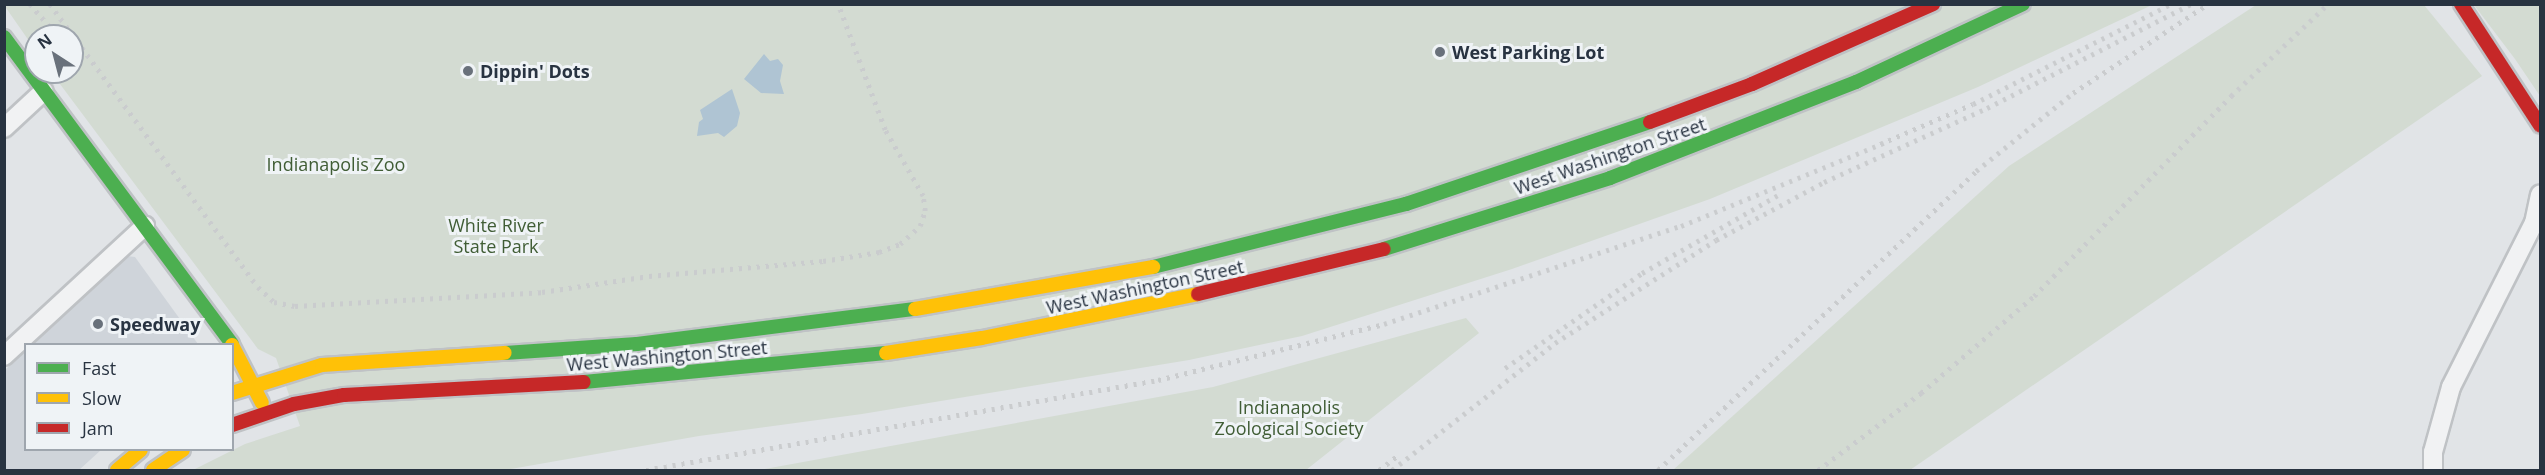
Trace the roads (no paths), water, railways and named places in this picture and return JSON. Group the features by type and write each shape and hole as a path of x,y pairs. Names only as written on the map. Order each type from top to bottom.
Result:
{"main road":[{"name":"West Washington Street","path":"234,392 253,384 322,365 637,344 813,323 998,296 1146,268 1406,204 1603,141 1752,84 1933,4"},
{"name":"West Washington Street","path":"234,424 267,412 344,395 642,379 850,358 993,336 1270,279 1382,250 1610,178 1856,82 2023,4"},
{"path":"2461,4 2541,125"},
{"path":"4,37 231,343"},
{"path":"234,349 267,412"},
{"path":"117,471 140,451"},
{"path":"153,471 182,451"}],"street":[{"path":"4,128 44,90"},
{"path":"2433,471 2433,452 2451,387 2534,223 2541,195"},
{"path":"4,356 145,226"}],"water":[{"path":"764,54 770,61 778,59 783,65 780,81 784,94 761,93 744,79"},
{"path":"732,89 740,113 737,126 724,137 718,133 697,136 699,122 703,119 700,110"}],"railway":[{"path":"30,4 48,24"},
{"path":"50,4 258,287 274,302 295,306 542,292 649,276 823,261 879,252 900,244 920,226 925,211 923,196 885,130 838,4"},
{"path":"1880,144 1973,104 2171,4"},
{"path":"1392,470 1555,343 1716,240 1824,182 1987,108 2191,4"},
{"path":"1658,470 1976,171 2073,93 2208,4"},
{"path":"1818,470 1921,393 2034,296 2231,96 2328,4"},
{"path":"646,470 1158,380 1384,324 1681,226 1888,141"},
{"path":"1505,368 1642,273 1778,195"},
{"path":"1379,470 1398,455"}],"place":[{"name":"West Parking Lot","path":"1440,52"},
{"name":"Dippin' Dots","path":"468,71"},
{"name":"Speedway","path":"98,324"}],"park label":[{"name":"Indianapolis Zoo","path":"336,164"},
{"name":"White River State Park","path":"496,236"},
{"name":"Indianapolis Zoological Society","path":"1289,418"}]}
